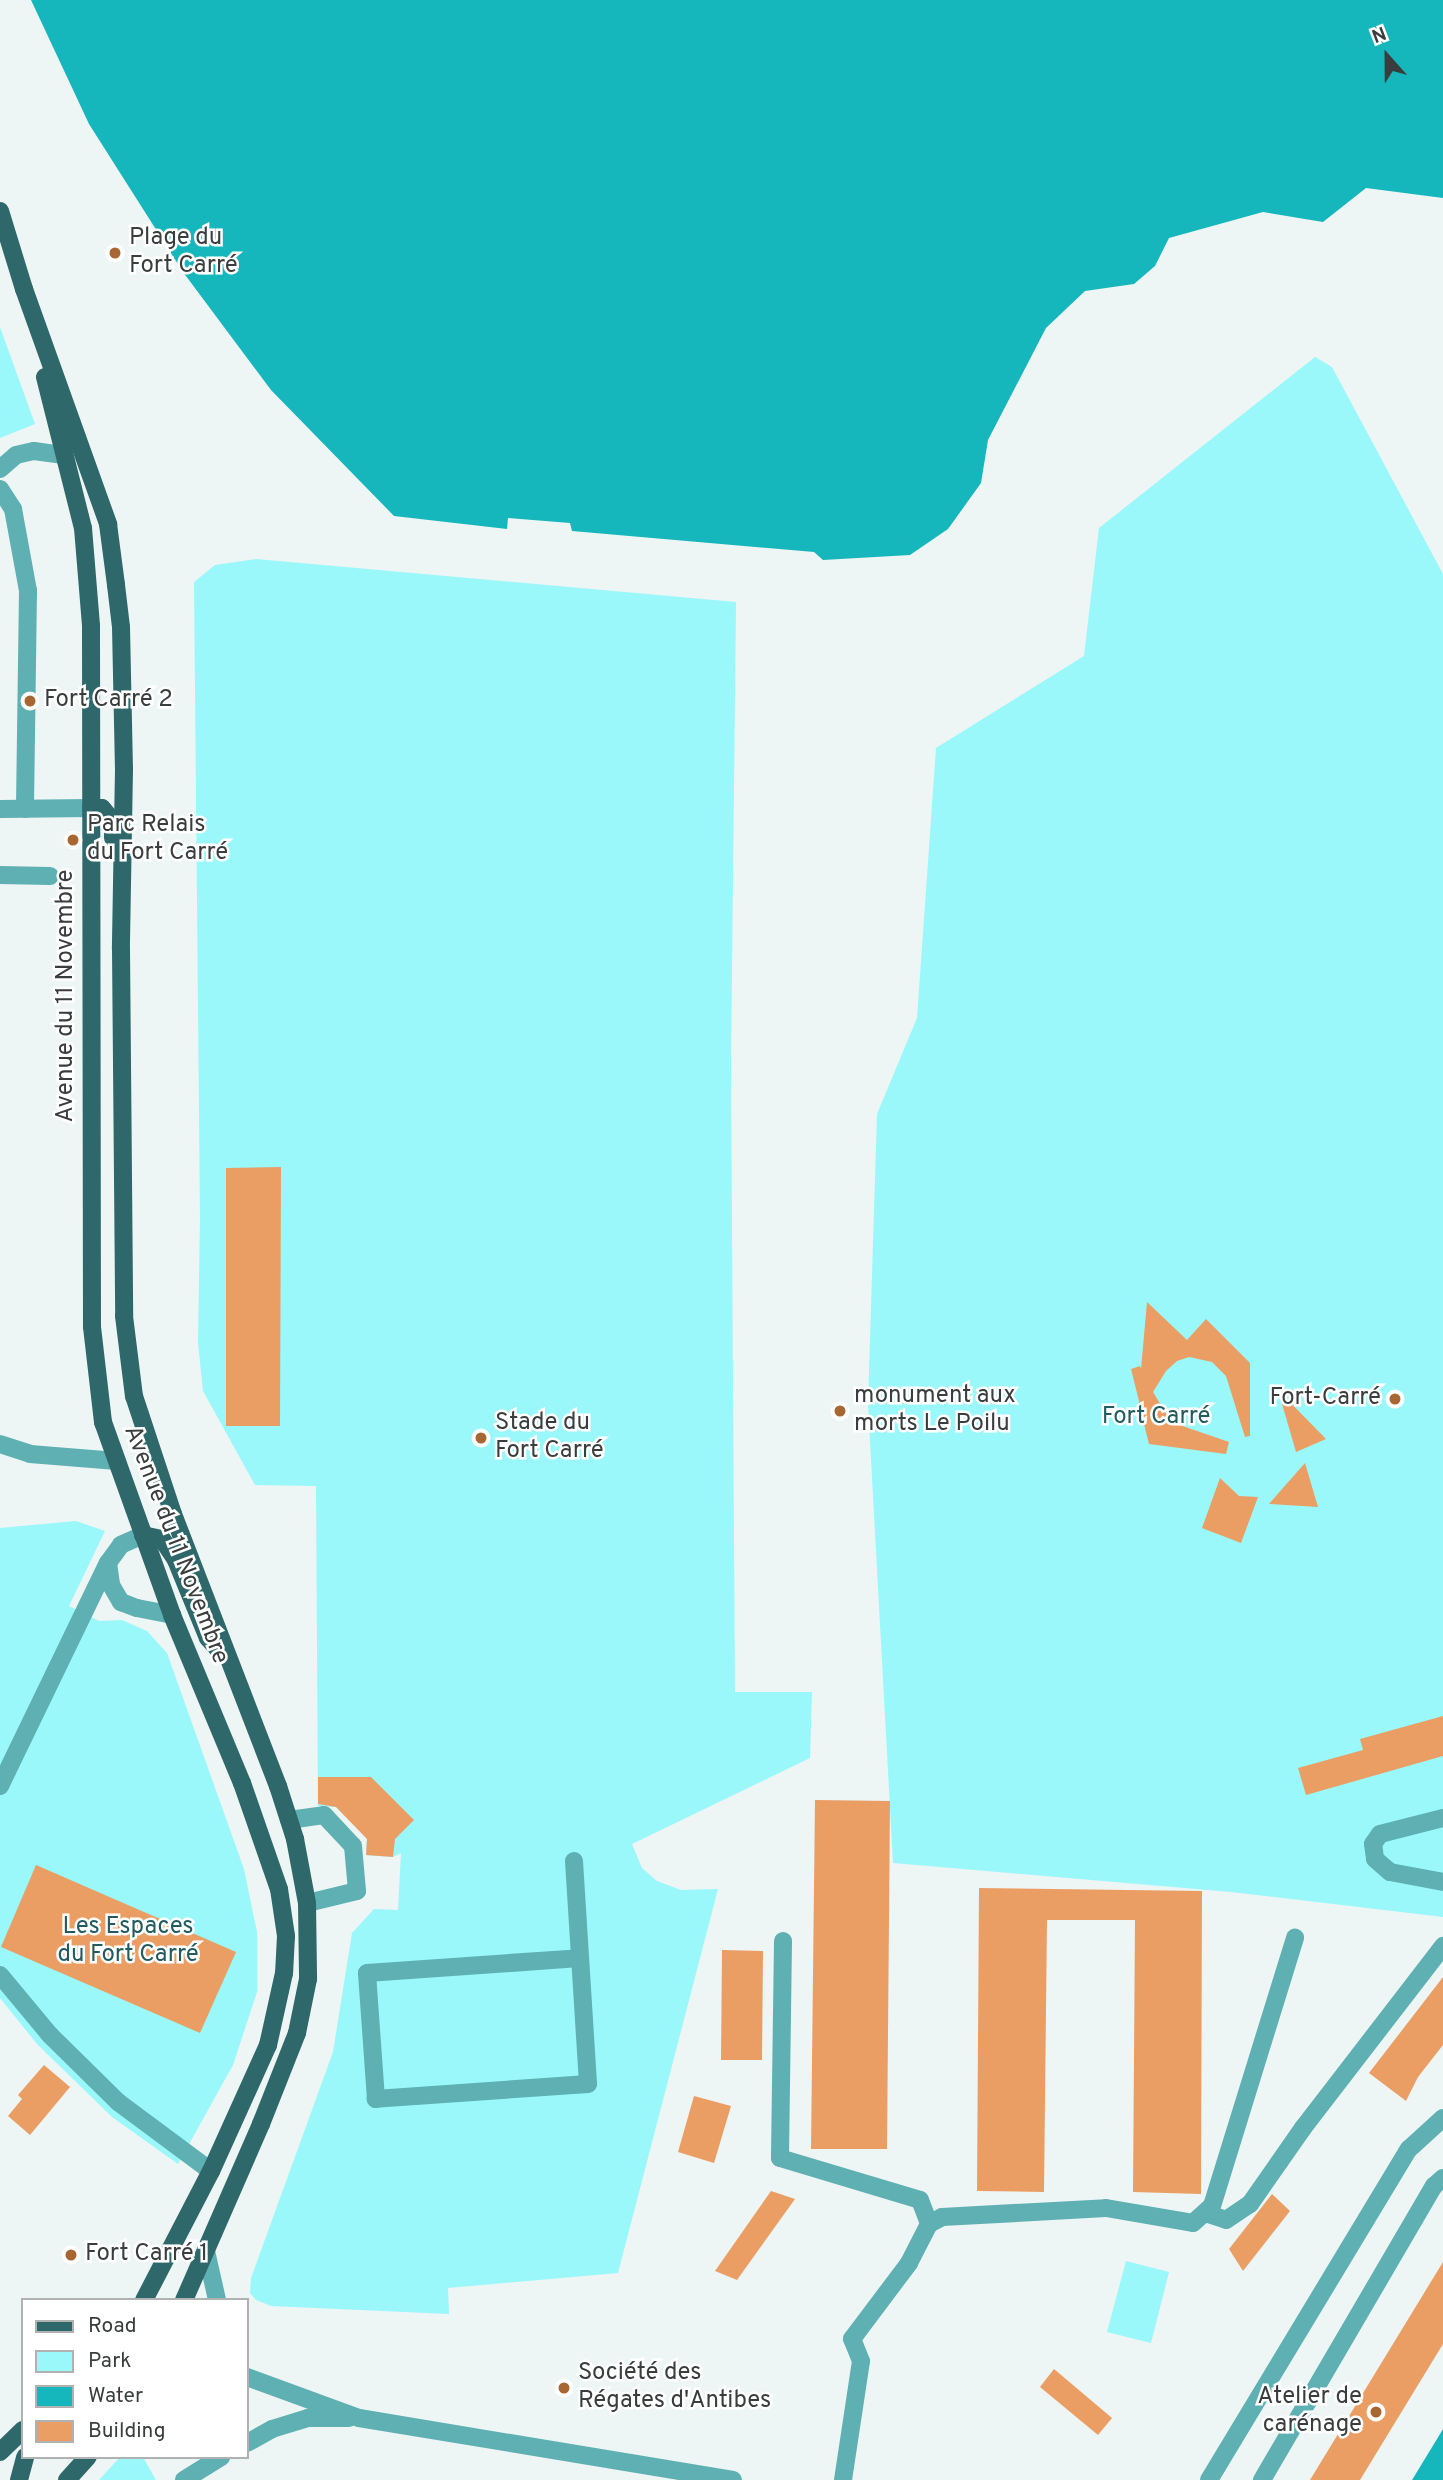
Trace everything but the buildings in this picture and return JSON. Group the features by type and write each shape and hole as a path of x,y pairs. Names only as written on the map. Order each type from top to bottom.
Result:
{"main road":[{"path":"0,211 24,289"},
{"name":"Avenue du 11 Novembre","path":"24,289 83,528 91,626 92,1327 103,1422 172,1615 242,1783 279,1889 286,1936 284,1973 268,2045 211,2171 145,2298"},
{"name":"Avenue du 11 Novembre","path":"24,289 108,524 121,627 124,769 121,949 124,1316 134,1396 169,1505 232,1663 289,1820 307,1903 308,1979 297,2033 185,2298"},
{"path":"91,808 102,808 113,821 112,900 121,949"},
{"path":"143,1535 162,1539 176,1560 208,1638 232,1663"},
{"path":"2,2444 21,2431"},
{"path":"19,2480 24,2459"},
{"path":"67,2480 86,2459"}],"lane":[{"path":"0,469 16,455 34,450 64,455"},
{"path":"0,489 13,509 28,591 25,809"},
{"path":"0,809 91,808"},
{"path":"0,875 50,876"},
{"path":"0,1444 30,1454 117,1461"},
{"path":"0,1786 108,1563 121,1545 143,1535"},
{"path":"108,1563 111,1585 121,1602"},
{"path":"85,1606 121,1602 172,1615"},
{"path":"289,1820 324,1815 353,1846 358,1877 357,1891 307,1903"},
{"path":"1443,1818 1380,1834 1373,1844 1376,1859 1390,1872 1443,1882"},
{"path":"575,1861 588,2084 376,2099 367,1973 579,1958"},
{"path":"842,2480 861,2361 852,2339 909,2263 929,2224 942,2217 1106,2208 1193,2223 1212,2206 1237,2135 1295,1938"},
{"path":"783,1941 780,2158 920,2200 929,2224"},
{"path":"1205,2213 1226,2220 1251,2204 1303,2128 1443,1945"},
{"path":"0,1976 50,2035 118,2102 211,2171"},
{"path":"1209,2480 1409,2149 1443,2118"},
{"path":"1262,2480 1434,2186 1443,2178"},
{"path":"206,2251 217,2298"},
{"path":"248,2376 359,2418"},
{"path":"248,2442 272,2429 308,2418 359,2418 733,2480"},
{"path":"184,2480 218,2459"}],"green space":[{"path":"0,327 35,424 0,438"},
{"name":"Fort Carré","path":"1315,357 1332,367 1443,574 1443,1917 1231,1892 893,1863 868,1404 877,1114 917,1018 936,748 1084,656 1099,528"},
{"name":"Stade du Fort Carré","path":"256,559 736,602 731,1065 735,1692 812,1692 810,1758 632,1844 642,1868 657,1881 681,1890 718,1889 618,2273 448,2288 449,2314 271,2306 256,2300 250,2293 251,2278 333,2052 352,1933 374,1909 398,1910 401,1853 393,1857 366,1855 367,1838 336,1807 318,1806 316,1486 255,1485 203,1391 198,1343 200,1218 194,582 215,565"},
{"name":"Les Espaces du Fort Carré","path":"76,1521 105,1531 69,1606 99,1621 122,1620 147,1631 167,1653 244,1869 257,1932 257,1992 233,2065 178,2164 112,2117 37,2044 0,1998 0,1528"},
{"path":"1126,2261 1169,2272 1151,2343 1107,2332"},
{"path":"118,2459 144,2459 156,2480 99,2480"}],"water":[{"path":"31,0 1443,0 1443,198 1366,188 1323,222 1263,212 1169,238 1155,266 1134,284 1085,291 1046,328 988,440 981,483 948,529 910,555 823,560 814,552 572,531 570,523 508,518 507,529 394,516 271,390 183,272 89,124"},
{"path":"1443,2429 1443,2480 1412,2480 1437,2439"}],"place":[{"name":"Plage du Fort Carré","path":"115,253"},
{"name":"Fort Carré 2","path":"30,701"},
{"name":"Parc Relais du Fort Carré","path":"73,840"},
{"name":"Fort-Carré","path":"1395,1399"},
{"name":"monument aux morts Le Poilu","path":"840,1411"},
{"name":"Stade du Fort Carré","path":"481,1438"},
{"name":"Fort Carré 1","path":"71,2255"},
{"name":"Société des Régates d'Antibes","path":"564,2388"},
{"name":"Atelier de carénage","path":"1376,2412"}]}
